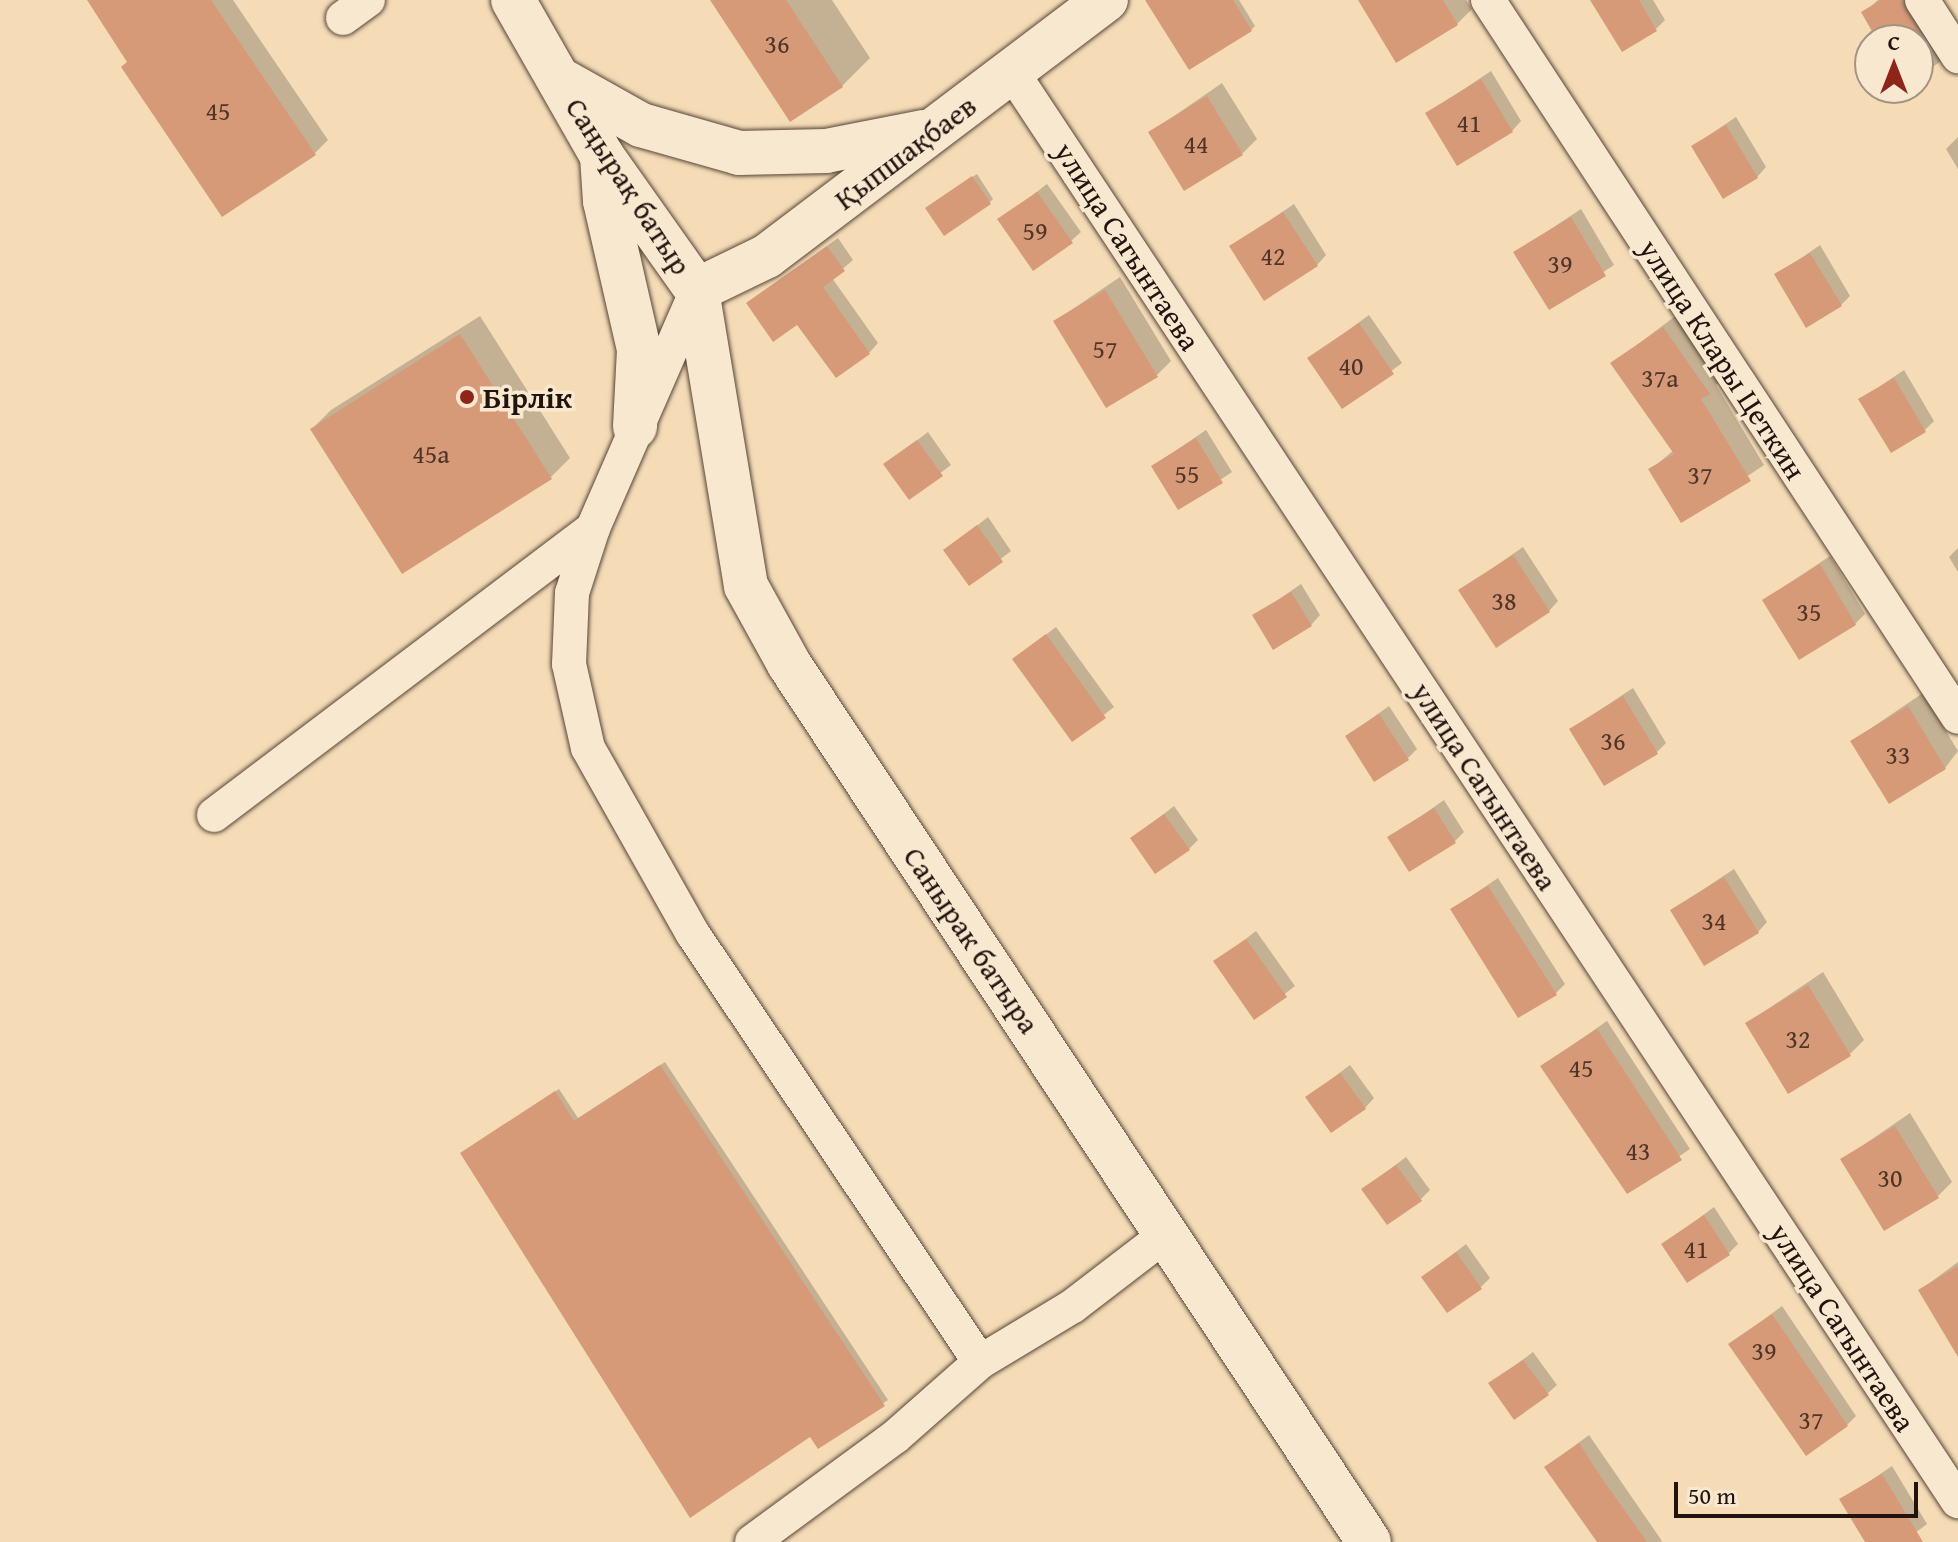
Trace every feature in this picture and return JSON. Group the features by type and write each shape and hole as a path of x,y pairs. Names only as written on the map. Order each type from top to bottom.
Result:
{"street":[{"name":"Саңырақ батыр","path":"513,0 602,156 697,290"},
{"name":"Қыпшақбаев","path":"697,290 767,256 1106,0"},
{"name":"улица Клары Цеткин","path":"1488,0 1958,717"},
{"path":"1922,0 1958,56"},
{"name":"улица Сагынтаева","path":"1012,72 1958,1501"},
{"path":"559,79 641,125 739,153 826,151 934,130"},
{"path":"602,156 605,201 639,350 635,427"},
{"path":"697,290 593,528 572,593 569,664 588,748 693,934 980,1362"},
{"name":"Санырак батыра","path":"697,290 746,586 789,664 1369,1542"},
{"path":"214,815 593,528"},
{"path":"752,1542 895,1437 980,1362 1073,1306 1167,1234"}],"building":[{"path":"87,0 211,0 316,155 222,217 121,67 127,62"},
{"path":"710,0 786,0 843,87 790,122"},
{"path":"1145,0 1233,0 1252,31 1189,70"},
{"path":"1358,0 1443,0 1458,25 1396,63"},
{"path":"1590,0 1639,0 1657,31 1622,52"},
{"path":"1881,0 1901,0 1915,24 1868,24 1861,12"},
{"path":"1481,79 1513,132 1457,166 1425,113"},
{"path":"1207,96 1243,155 1184,191 1148,132"},
{"path":"1726,125 1758,178 1723,199 1691,146"},
{"path":"972,176 991,204 944,236 925,208"},
{"path":"1037,192 1073,243 1033,271 997,219"},
{"path":"1283,212 1318,266 1264,301 1229,246"},
{"path":"1571,217 1606,276 1549,310 1513,252"},
{"path":"827,246 845,271 823,287 870,354 836,378 797,325 773,342 746,303"},
{"path":"1810,253 1842,306 1806,328 1774,274"},
{"path":"1105,290 1158,377 1106,408 1053,321"},
{"path":"1359,323 1394,374 1342,409 1307,358"},
{"path":"1663,327 1710,394 1701,399 1751,481 1681,523 1648,469 1674,454 1610,363"},
{"path":"460,334 552,479 402,574 310,429"},
{"path":"1894,378 1926,432 1891,453 1858,399"},
{"path":"1196,438 1223,483 1178,510 1151,466"},
{"path":"917,440 943,476 909,500 883,464"},
{"path":"977,525 1003,562 969,586 943,550"},
{"path":"1513,555 1550,612 1496,648 1458,590"},
{"path":"1820,564 1856,625 1799,660 1762,600"},
{"path":"1291,592 1312,626 1273,650 1252,615"},
{"path":"1046,634 1106,718 1072,742 1012,659"},
{"path":"1623,696 1658,754 1604,786 1569,729"},
{"path":"1908,706 1946,769 1889,804 1850,741"},
{"path":"1379,714 1409,760 1374,782 1345,736"},
{"path":"1434,808 1456,843 1409,872 1387,837"},
{"path":"1164,814 1190,850 1155,874 1130,838"},
{"path":"1724,877 1759,933 1704,966 1670,910"},
{"path":"1488,886 1557,995 1518,1018 1450,909"},
{"path":"1246,939 1287,997 1254,1020 1213,961"},
{"path":"1808,985 1851,1056 1788,1094 1745,1023"},
{"path":"1597,1029 1682,1160 1627,1194 1540,1066"},
{"path":"660,1065 885,1406 818,1449 810,1437 690,1518 460,1153 555,1091 574,1121"},
{"path":"1340,1073 1366,1109 1331,1133 1305,1097"},
{"path":"1895,1126 1939,1198 1884,1231 1840,1159"},
{"path":"1396,1165 1422,1201 1387,1225 1361,1189"},
{"path":"1704,1215 1730,1255 1687,1283 1661,1244"},
{"path":"1456,1252 1482,1289 1447,1313 1421,1277"},
{"path":"1958,1266 1958,1357 1918,1290"},
{"path":"1772,1314 1848,1426 1806,1456 1728,1344"},
{"path":"1523,1360 1549,1395 1514,1420 1488,1383"},
{"path":"1579,1443 1647,1542 1597,1542 1544,1467"},
{"path":"1882,1474 1923,1542 1865,1542 1839,1499"}],"place":[{"name":"Бірлік","path":"467,397"}]}
